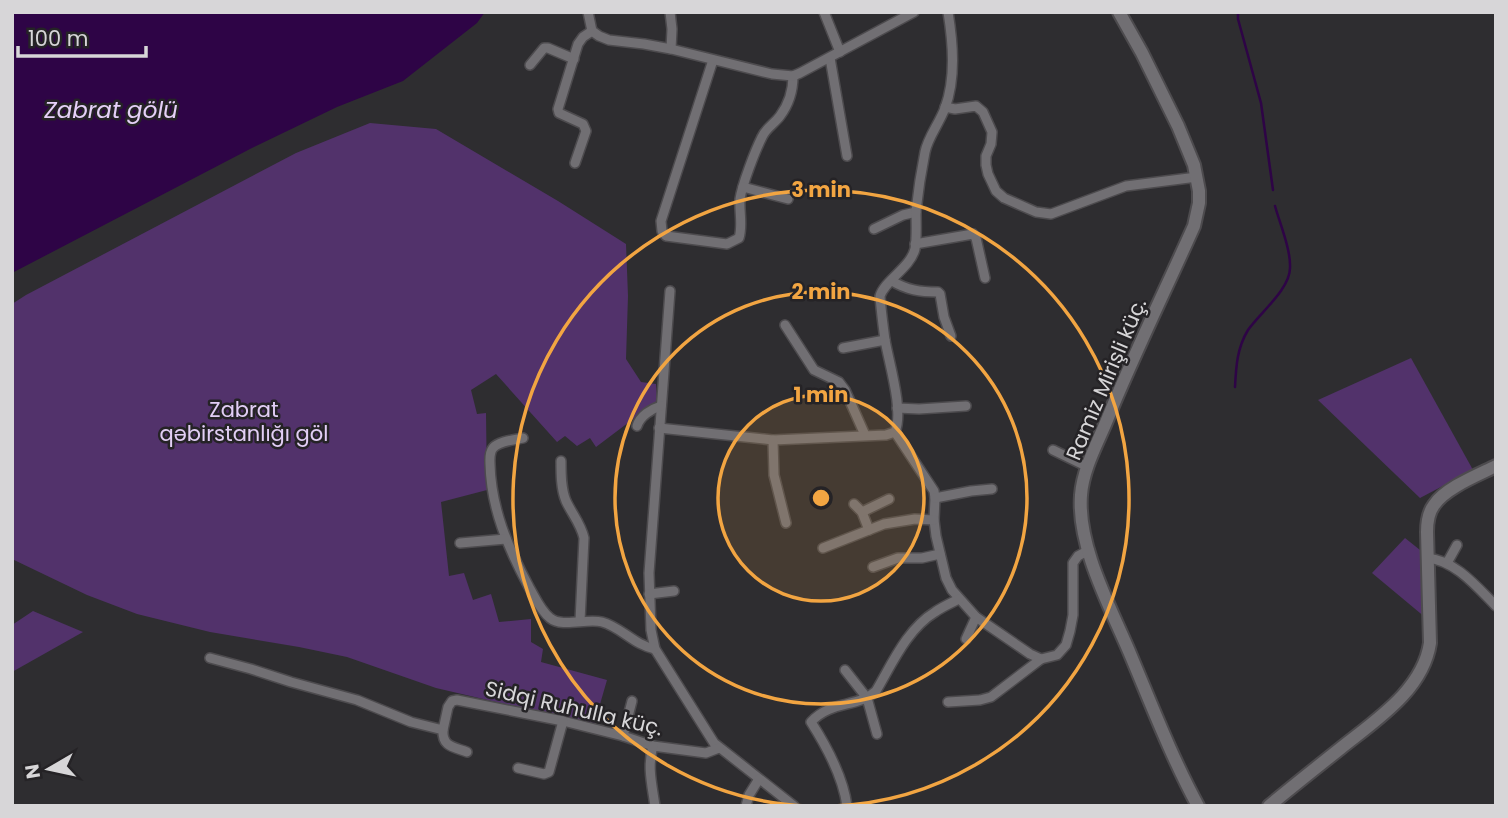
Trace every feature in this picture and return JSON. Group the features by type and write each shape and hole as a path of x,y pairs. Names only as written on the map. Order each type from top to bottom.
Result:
{"street":[{"path":"588,12 592,31 609,40 671,49 772,74 793,76 914,12"},
{"path":"670,12 671,49"},
{"path":"824,12 840,52"},
{"path":"948,12 952,43 950,86 945,107 926,150 916,212 915,244 911,257 882,290 880,296 897,408 895,432 927,480 935,498 934,520 940,554 952,590 976,617 1041,659"},
{"name":"Ramiz Mirişli küç.","path":"1119,12 1188,149 1197,177 1199,203 1194,226 1088,467 1083,483 1081,507 1084,530 1095,568 1142,683 1198,806"},
{"path":"575,163 586,127 559,113 558,109 578,44 592,31"},
{"path":"530,65 544,48 574,60"},
{"path":"830,58 847,156"},
{"path":"713,60 661,221 662,231 666,236 727,244 740,237 740,198 743,187 761,138 780,116 791,97 793,76"},
{"path":"945,107 955,109 976,106 983,112 992,132 992,144 986,156 986,165 996,191 1004,198 1036,212 1051,214 1126,186 1197,177"},
{"path":"743,187 788,199"},
{"path":"874,229 902,215 916,212"},
{"path":"915,244 973,234 985,278"},
{"path":"892,281 901,287 938,292 951,335"},
{"path":"670,291 652,521 649,594 655,649 719,748 794,806"},
{"path":"785,325 810,366 839,382 845,390 865,435"},
{"path":"843,348 885,340"},
{"path":"637,426 640,418 661,406"},
{"path":"897,408 919,410 967,407"},
{"path":"659,428 773,440 887,435 895,432"},
{"path":"523,438 493,447 490,454 493,493 506,540 541,608 550,619 558,623 605,623 644,647 655,649"},
{"path":"773,440 774,475 786,523"},
{"path":"1053,450 1088,467"},
{"path":"561,461 565,499 582,529 584,538 580,621"},
{"path":"1269,806 1377,720 1417,678 1427,658 1430,643 1427,558 1429,515 1436,502 1451,490 1495,469"},
{"path":"935,498 992,489"},
{"path":"862,512 889,499"},
{"path":"853,504 862,512 869,530"},
{"path":"823,548 902,520 934,520"},
{"path":"460,543 506,540"},
{"path":"1447,563 1457,545"},
{"path":"948,702 991,697 1041,659 1057,654 1066,645 1073,615 1073,564 1078,556 1089,550"},
{"path":"873,566 898,558 922,558 940,554"},
{"path":"1427,558 1436,558 1447,563 1496,606"},
{"path":"649,594 674,590"},
{"path":"847,806 840,777 811,722 818,715 840,705 867,698 876,691 905,641 914,631 936,610 959,599"},
{"path":"966,639 976,617"},
{"path":"210,658 357,700 411,722 443,730 445,743 467,752"},
{"path":"845,670 867,698 877,734"},
{"name":"Sidqi Ruhulla küç.","path":"443,730 448,707 452,701 457,700 563,721 653,746 706,753 719,748"},
{"path":"623,736 632,701"},
{"path":"518,768 544,774 549,772 563,721"},
{"path":"653,746 649,767 655,806"},
{"path":"746,806 759,779"}],"green space":[{"name":"Zabrat qəbirstanlığı göl","path":"370,123 436,129 626,244 626,359 641,382 656,384 657,401 596,447 590,438 577,446 565,436 557,442 496,374 471,390 477,414 486,413 487,490 441,502 449,576 464,573 473,600 491,594 499,622 531,619 531,642 543,649 541,662 607,680 594,725 436,688 347,657 210,632 137,614 87,595 12,559 12,304 296,153"},
{"path":"1411,358 1473,470 1420,498 1318,400"},
{"path":"1405,538 1420,550 1426,618 1372,573"},
{"path":"33,611 83,632 12,672 12,625"}],"water":[{"name":"Zabrat gölü","path":"12,12 485,12 477,23 403,81 337,107 250,149 12,273"}],"waterway":[{"path":"1238,12 1261,103 1273,190"},
{"path":"1235,387 1238,358 1244,337 1280,292 1289,276 1289,253 1275,206"}]}
